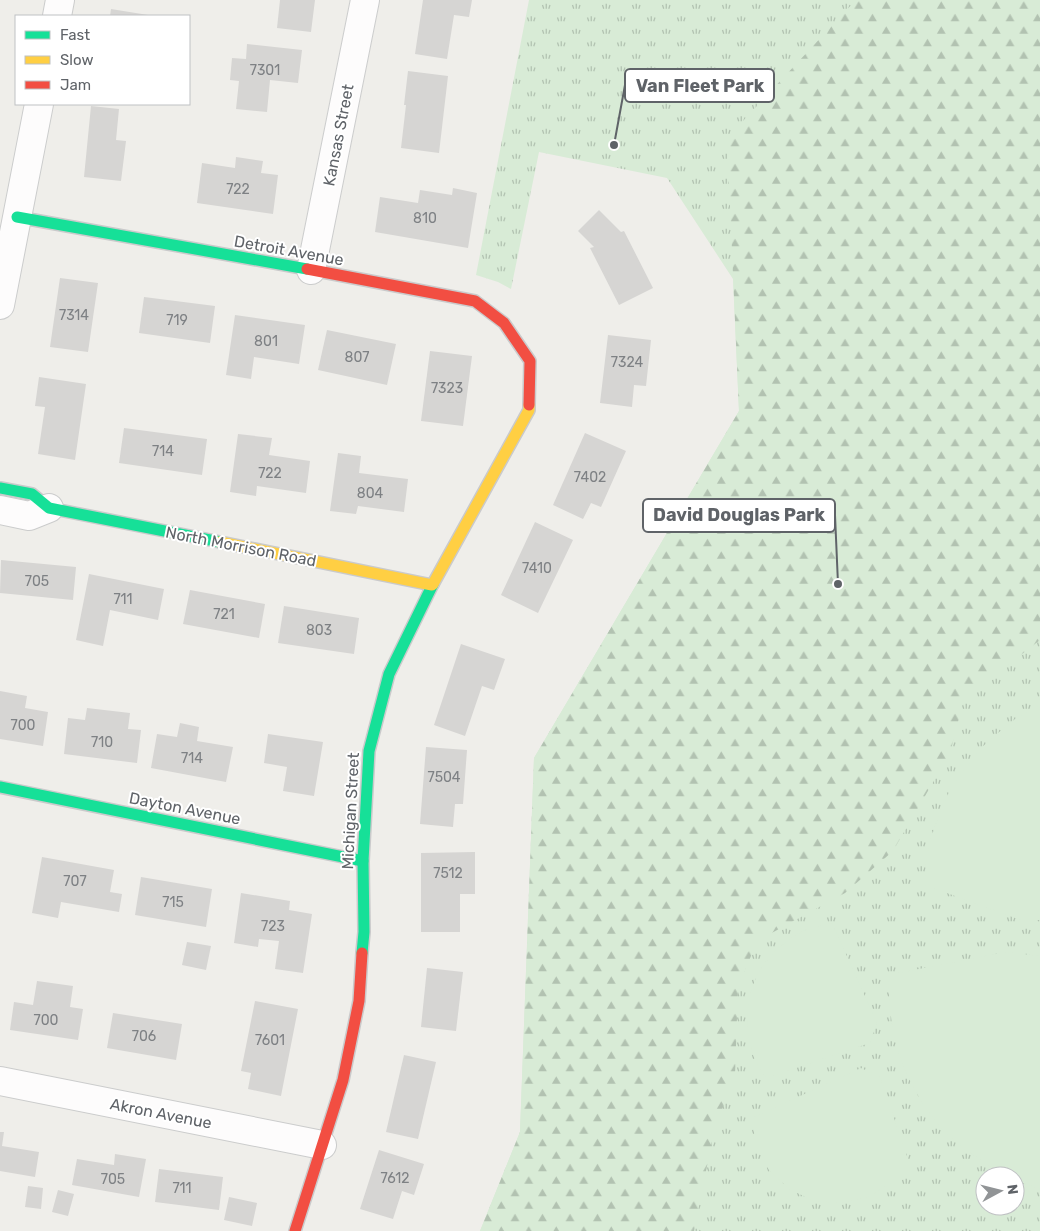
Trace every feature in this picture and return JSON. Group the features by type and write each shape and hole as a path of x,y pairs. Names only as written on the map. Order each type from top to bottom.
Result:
{"street":[{"path":"57,15 60,0"},
{"name":"Kansas Street","path":"311,270 365,0"},
{"path":"0,305 40,105"},
{"name":"Detroit Avenue","path":"17,217 475,301 504,323 530,361"},
{"name":"Michigan Street","path":"295,1231 343,1080 359,1001 364,932 363,861 369,751 390,674 432,585 529,410 530,361"},
{"name":"North Morrison Road","path":"0,488 32,494 49,508 432,585"},
{"name":"North Morrison Road","path":"0,510 29,516 49,508"},
{"name":"Dayton Avenue","path":"0,787 363,861"},
{"name":"Akron Avenue","path":"0,1081 322,1146"}],"green space":[{"path":"529,0 1040,0 1040,1231 480,1231 520,1132 534,758 739,411 733,279 667,178 539,152 511,289 498,282 476,275"},
{"path":"856,0 1040,0 1040,640 964,699 950,753 893,851 845,893 757,941 738,988 735,1075 714,1131 694,1231 480,1231 520,1132 534,758 739,411 727,138"},
{"path":"1040,705 1040,920 1021,920 925,885 926,862 931,838 941,809 952,786 981,748 1015,719"},
{"path":"832,923 877,1023 870,1043 766,1078 753,1054 748,1032 749,997 755,981 763,966 787,941 803,931"},
{"path":"1006,952 1040,956 1040,1189 1025,1184 1025,1166 990,1166 952,1139 929,1112 909,1079 894,1035 888,975"},
{"path":"861,1068 880,1077 909,1162 891,1183 868,1197 841,1203 814,1201 789,1189 769,1170 756,1146 752,1118"}],"building":[{"path":"280,0 315,0 311,32 277,28"},
{"path":"423,0 472,0 469,17 454,15 447,59 415,54"},
{"path":"111,9 148,15 110,15"},
{"path":"247,44 302,50 298,83 270,80 267,112 236,109 239,81 230,80 232,58 246,59"},
{"path":"408,71 448,76 439,153 401,148"},
{"path":"91,106 119,109 116,140 126,141 121,181 84,177"},
{"path":"236,157 263,161 261,173 278,175 273,214 197,203 202,163 235,168"},
{"path":"453,188 477,193 468,248 375,232 380,197 418,203 420,190 452,195"},
{"path":"599,210 621,232 624,231 653,288 619,305 590,248 594,247 578,231"},
{"path":"60,278 98,283 88,352 50,347"},
{"path":"144,297 215,306 210,343 139,333"},
{"path":"235,315 305,325 299,364 254,357 251,379 226,375"},
{"path":"327,330 396,344 387,385 318,370"},
{"path":"608,335 651,340 646,386 634,385 632,407 600,403"},
{"path":"430,351 472,356 463,426 421,421"},
{"path":"39,377 86,384 75,460 38,454 45,407 35,406"},
{"path":"124,428 207,439 202,475 119,463"},
{"path":"585,433 626,451 601,507 591,503 583,519 553,505"},
{"path":"238,434 272,438 269,455 310,461 306,493 257,486 256,496 230,492"},
{"path":"338,453 361,456 359,473 408,479 404,512 358,506 356,514 330,511"},
{"path":"535,522 573,540 538,613 501,595"},
{"path":"1,560 76,567 73,600 0,593"},
{"path":"89,574 164,589 158,620 110,610 103,646 76,640"},
{"path":"190,590 265,604 259,638 183,624"},
{"path":"284,606 359,618 354,654 278,643"},
{"path":"461,644 505,659 494,690 482,686 465,736 434,725"},
{"path":"0,691 27,696 25,708 48,712 43,746 0,739"},
{"path":"87,708 130,713 128,729 141,730 137,763 64,754 68,718 85,720"},
{"path":"180,723 199,727 197,741 233,747 226,782 151,768 157,734 177,737"},
{"path":"268,734 323,742 314,796 283,791 287,767 264,763"},
{"path":"426,747 467,750 463,804 455,804 453,827 420,824"},
{"path":"475,852 475,894 460,894 460,932 421,932 421,853"},
{"path":"42,857 114,870 110,892 122,894 119,912 61,902 58,918 32,913"},
{"path":"141,877 212,889 206,927 135,915"},
{"path":"241,893 290,901 289,910 312,914 303,973 275,969 279,941 259,939 258,947 234,943"},
{"path":"187,942 211,946 206,970 182,965"},
{"path":"427,968 463,972 456,1031 421,1027"},
{"path":"37,981 73,986 70,1007 83,1009 78,1040 10,1030 14,1002 33,1005"},
{"path":"255,1001 298,1009 281,1096 248,1089 251,1073 241,1071"},
{"path":"113,1013 182,1024 176,1060 107,1048"},
{"path":"404,1055 436,1062 418,1139 386,1132"},
{"path":"0,1132 4,1132 2,1146 39,1152 35,1177 0,1171"},
{"path":"379,1150 424,1164 414,1195 402,1191 393,1219 360,1209"},
{"path":"115,1154 146,1159 139,1197 72,1185 77,1159 114,1165"},
{"path":"159,1169 223,1177 219,1210 155,1202"},
{"path":"28,1186 43,1188 41,1209 25,1207"},
{"path":"58,1190 74,1194 68,1216 52,1212"},
{"path":"229,1197 257,1203 252,1226 224,1220"}],"traffic: fast":[{"path":"17,217 307,269"},
{"path":"0,488 32,494 49,508 220,542"},
{"path":"362,953 364,932 363,861 369,751 389,674 433,584"},
{"path":"0,787 363,861"}],"traffic: slow":[{"path":"433,584 529,410 529,405"},
{"path":"220,542 432,585"}],"traffic: jam":[{"path":"307,269 475,301 504,323 530,361 529,405"},
{"path":"295,1231 343,1080 359,1001 362,953"}],"place":[{"name":"Van Fleet Park","path":"614,145"},
{"name":"David Douglas Park","path":"838,584"}]}
